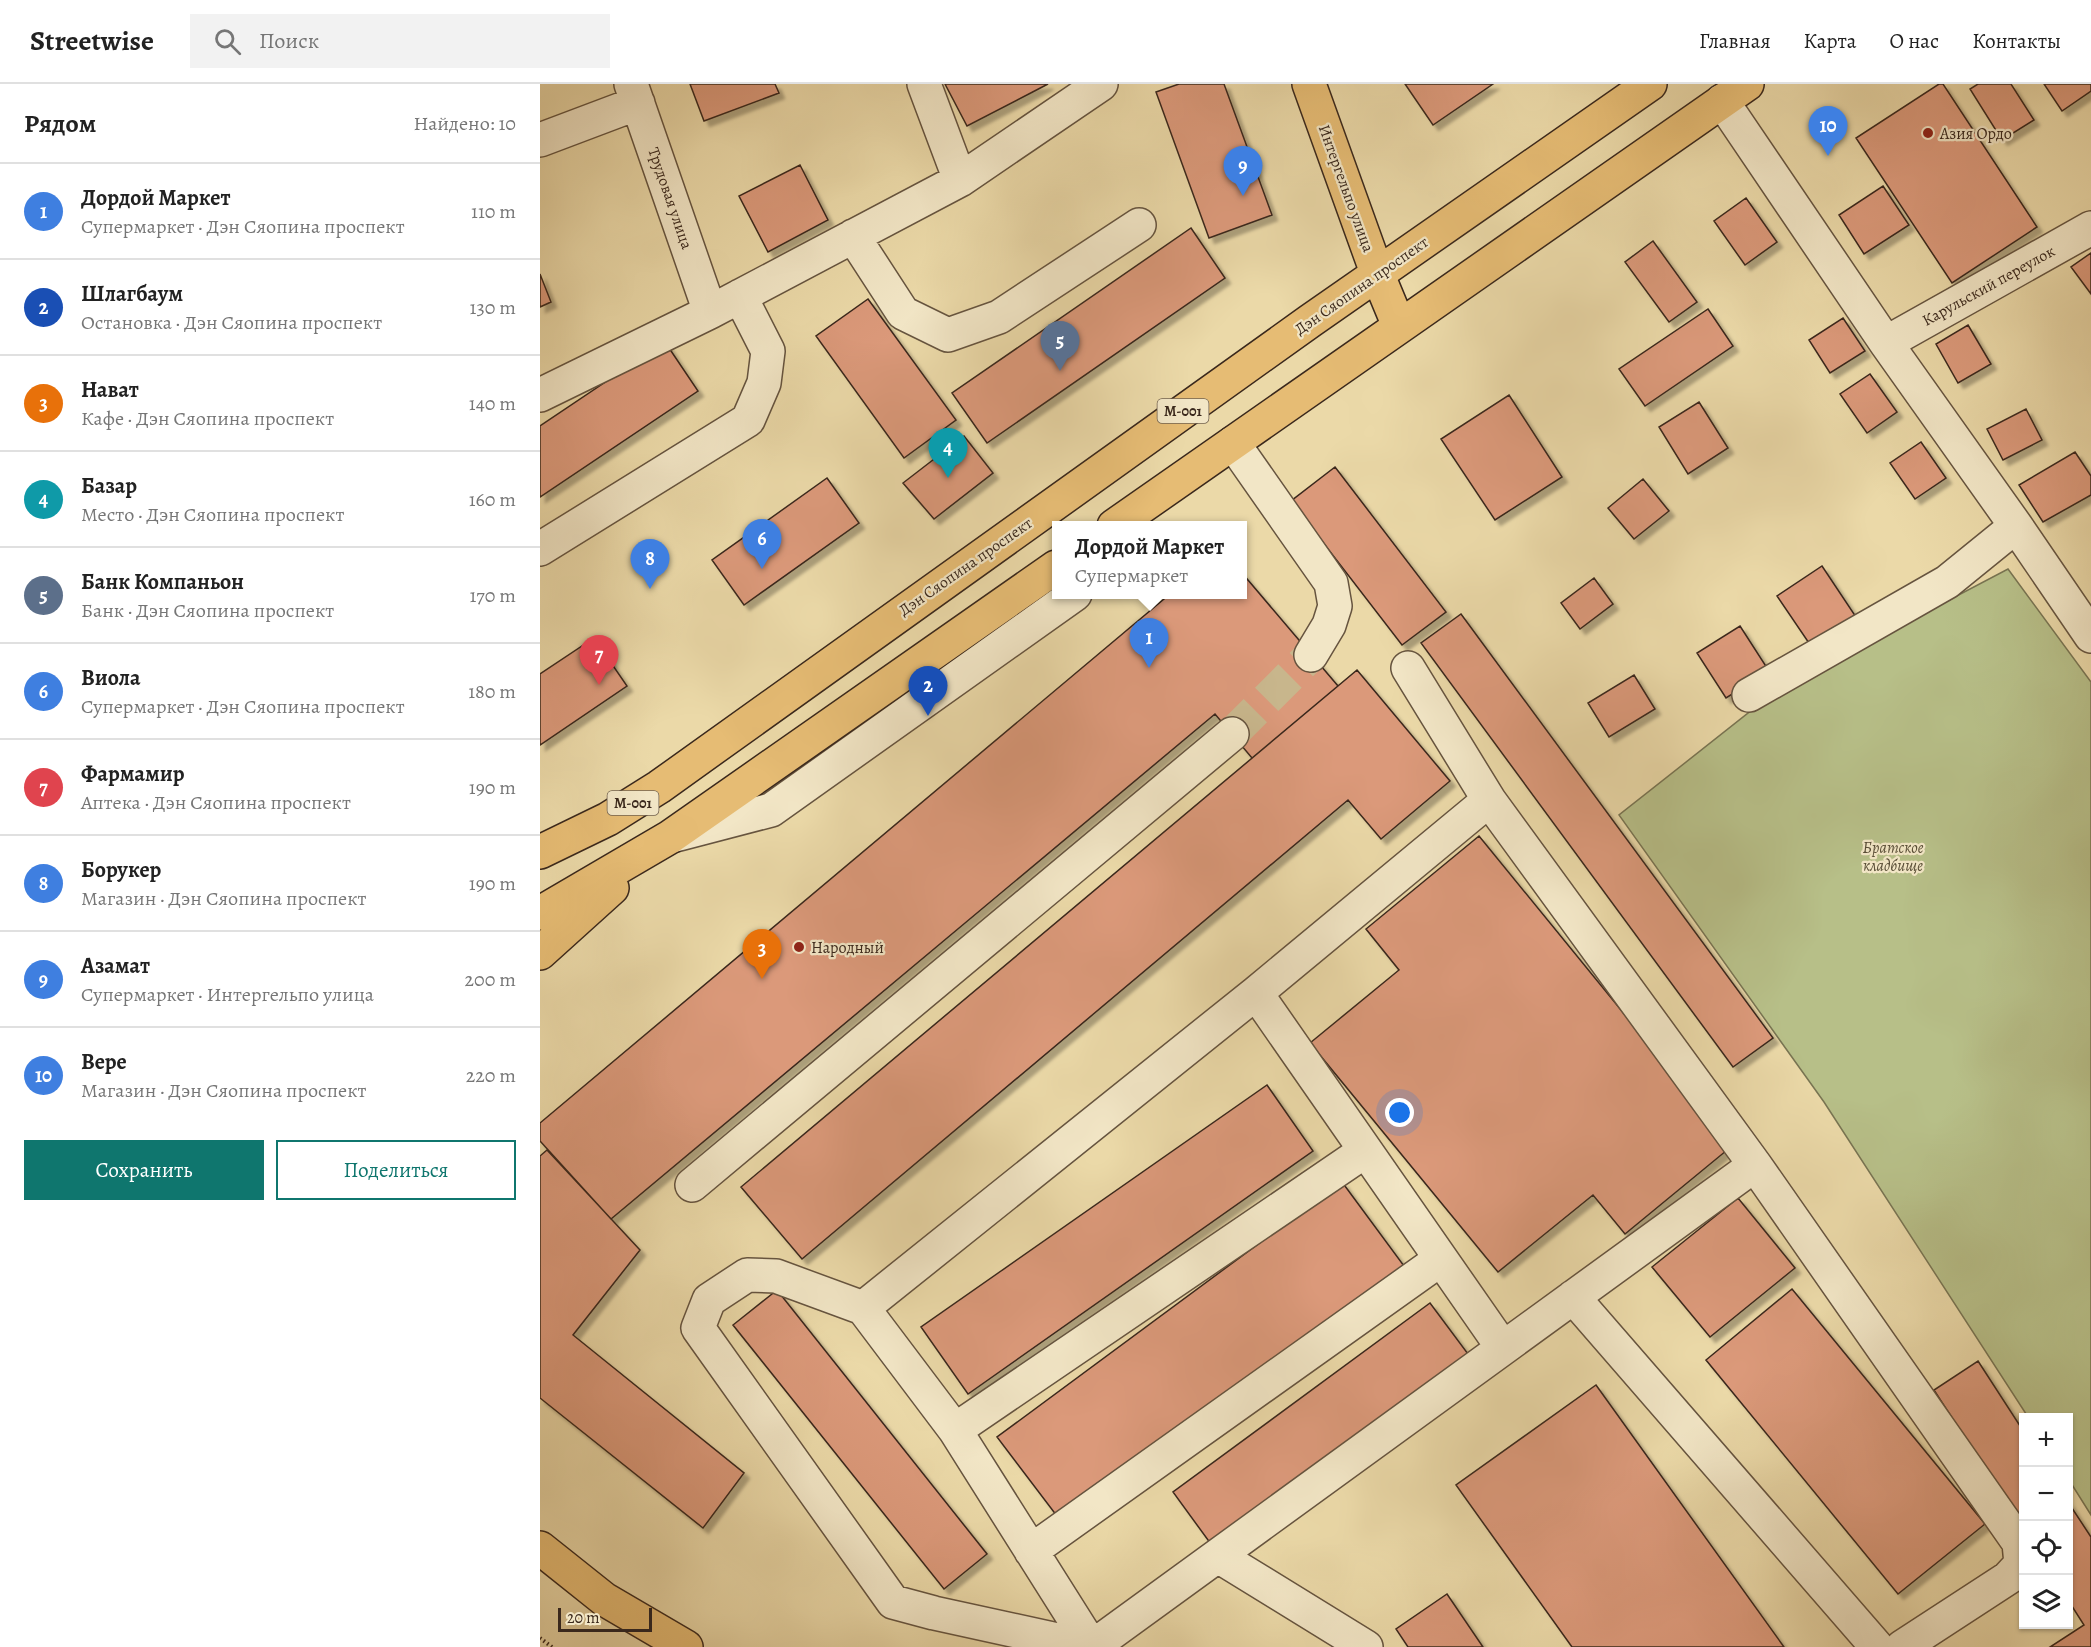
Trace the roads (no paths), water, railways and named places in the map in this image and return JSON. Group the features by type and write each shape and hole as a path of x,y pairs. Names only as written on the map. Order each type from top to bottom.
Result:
{"main road":[{"name":"Интергельпо улица","path":"1309,84 1377,273 1399,326"},
{"name":"Дэн Сяопина проспект","path":"540,852 608,819 659,787 1377,273 1650,84"},
{"path":"1120,521 1734,93"},
{"name":"M-001","path":"540,913 670,837 1052,570"},
{"path":"540,953 670,837"},
{"path":"540,1548 604,1599 686,1647"}],"street":[{"path":"924,84 960,180"},
{"path":"540,395 710,312 960,180 1101,84"},
{"path":"1734,93 1886,343 2091,636"},
{"path":"540,140 635,94"},
{"name":"Трудовая улица","path":"635,94 710,312"},
{"path":"853,236 903,313 948,335 999,317 1139,225"},
{"name":"Карульский переулок","path":"1886,343 2091,228"},
{"path":"540,549 748,420 764,383 768,351 740,296"},
{"path":"1233,443 1331,583 1335,606 1329,625 1311,655"},
{"path":"1148,521 1177,482"},
{"path":"1749,695 1947,582 2016,526"},
{"path":"670,837 771,810 1069,599"},
{"path":"1408,669 1489,800 1755,1165 2019,1543 2020,1563 2008,1578 1902,1647"},
{"path":"692,1185 1232,734"},
{"path":"863,1308 1256,993 1489,800"},
{"path":"1256,993 1503,1348"},
{"path":"955,1430 1365,1151"},
{"path":"1091,1647 955,1430 863,1308 777,1276 747,1275 709,1300 698,1328 893,1602 1091,1647 1755,1165"},
{"path":"1030,1551 1441,1259"},
{"path":"1574,1297 1877,1647"},
{"path":"1218,1556 1366,1647"}],"tunnel":[{"path":"1232,734 1311,655"}],"place":[{"name":"Азия Ордо","path":"1928,133"},
{"name":"Вере","path":"1828,156"},
{"name":"Азамат","path":"1243,196"},
{"name":"Банк Компаньон","path":"1060,371"},
{"name":"Базар","path":"948,478"},
{"name":"Виола","path":"762,569"},
{"name":"Борукер","path":"650,589"},
{"name":"Дордой Маркет","path":"1149,668"},
{"name":"Фармамир","path":"599,685"},
{"name":"Шлагбаум","path":"928,716"},
{"name":"Народный","path":"799,947"},
{"name":"Нават","path":"762,979"}],"park label":[{"name":"Братское кладбище","path":"1893,856"}]}
